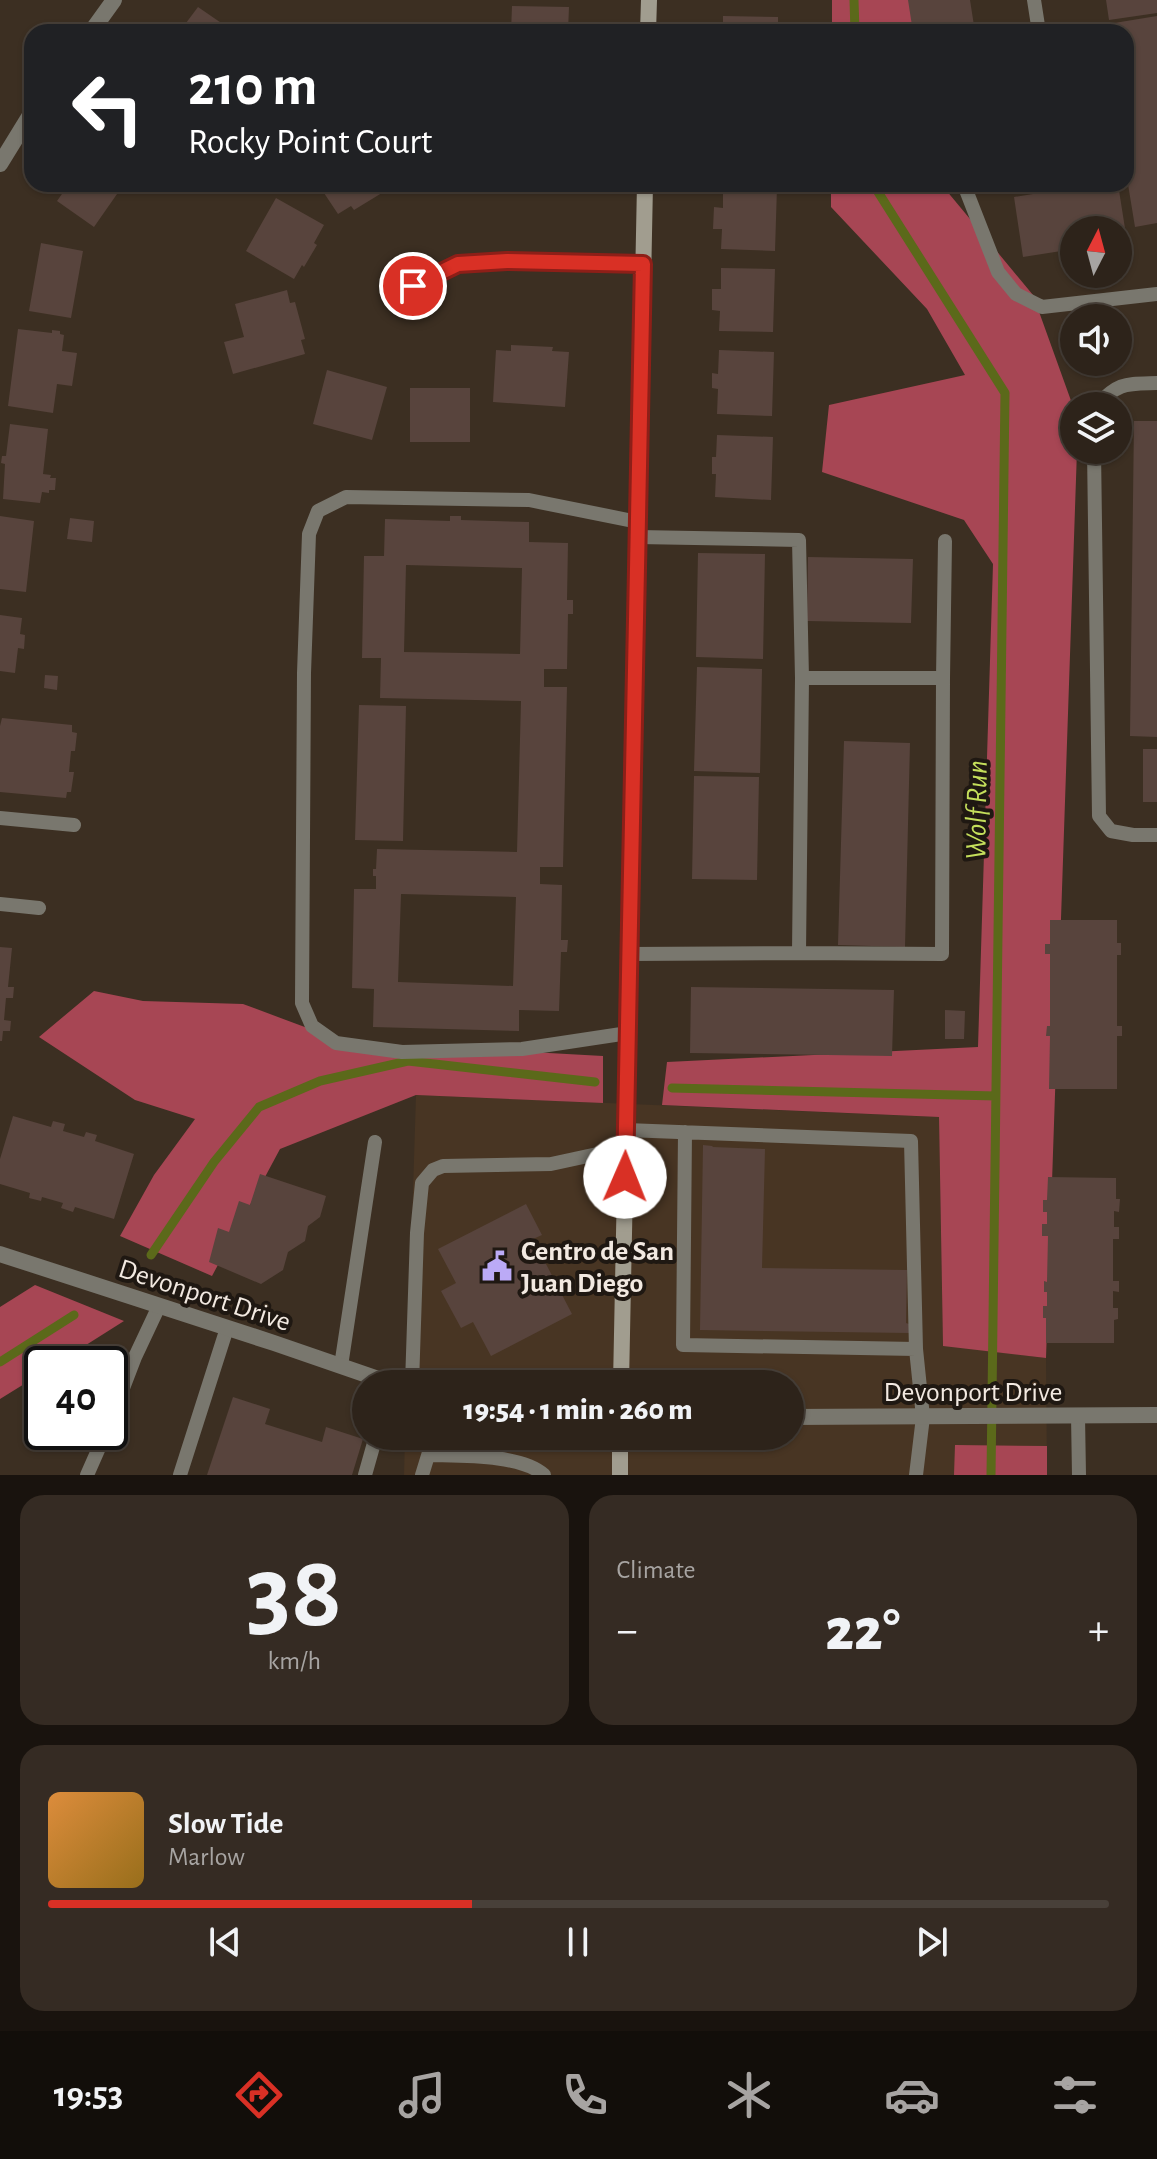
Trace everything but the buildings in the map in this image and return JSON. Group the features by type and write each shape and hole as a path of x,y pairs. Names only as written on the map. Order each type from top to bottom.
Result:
{"street":[{"path":"97,24 114,0"},
{"path":"648,24 649,0"},
{"path":"0,164 24,125"},
{"path":"621,1370 645,192"},
{"path":"413,286 458,264 507,261 643,264"},
{"name":"Devonport Drive","path":"0,1254 352,1370"},
{"name":"Devonport Drive","path":"804,1417 1157,1415"},
{"path":"620,1450 620,1475"}],"lane":[{"path":"1034,0 1038,24"},
{"path":"967,192 998,272 1016,294 1042,307 1157,294"},
{"path":"1110,392 1126,384 1157,383"},
{"path":"1094,464 1099,816 1111,831 1157,835"},
{"path":"628,1033 522,1049 402,1052 336,1043 312,1026 302,1003 304,673 309,534 318,511 346,497 529,500 638,530 799,540 802,678 799,953"},
{"path":"629,954 942,954 945,541"},
{"path":"802,678 943,678"},
{"path":"0,818 74,825"},
{"path":"0,904 39,908"},
{"path":"626,1130 911,1141 916,1349 923,1417 916,1475"},
{"path":"685,1132 683,1345 916,1349"},
{"path":"341,1366 375,1142"},
{"path":"412,1370 417,1233 422,1183 433,1170 443,1166 551,1164 625,1148"},
{"path":"128,1375 159,1306"},
{"path":"180,1475 227,1328"},
{"path":"1078,1416 1079,1475"},
{"path":"87,1475 98,1450"},
{"path":"365,1475 372,1450"},
{"path":"422,1475 430,1450"},
{"path":"429,1455 519,1463 544,1475"}],"shaded area":[{"path":"832,0 912,0 915,24 832,24"},
{"path":"831,192 948,192 1033,295 1068,392 1060,392 1060,464 1077,464 1046,1358 943,1346 939,1117 662,1105 667,1062 978,1047 993,564 964,520 822,472 829,405 965,375 927,309 831,207"},
{"path":"94,991 143,1001 243,1004 345,1042 603,1056 603,1103 416,1095 280,1149 212,1276 120,1236 154,1175 195,1119 135,1100 39,1037"},
{"path":"416,1095 939,1117 943,1345 1046,1358 1047,1475 404,1475 405,1450 804,1450 804,1370 407,1370"},
{"path":"35,1285 124,1321 84,1346 24,1346 24,1384 0,1399 0,1307"},
{"path":"955,1445 1047,1446 1047,1475 954,1475"}],"waterway":[{"name":"Wolf Run","path":"854,0 855,24"},
{"name":"Wolf Run","path":"878,192 1005,393 991,1475"},
{"path":"151,1255 214,1162 259,1107 320,1081 408,1061 595,1082"},
{"path":"672,1088 996,1096"},
{"path":"0,1362 74,1315"}],"place":[{"name":"Centro de San Juan Diego","path":"497,1266"}],"route":[{"path":"413,286 458,264 507,261 643,264 625,1177"}]}
